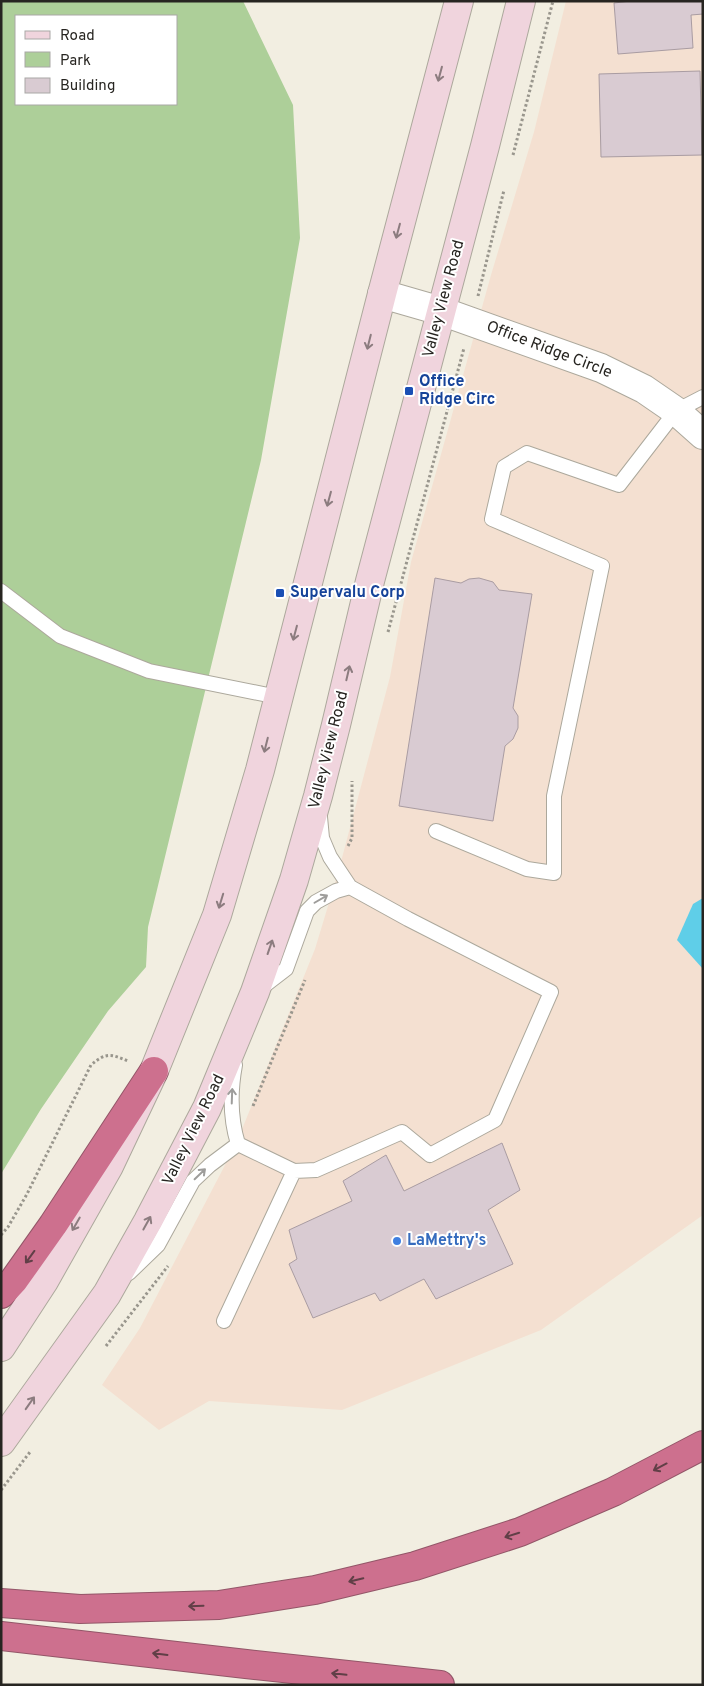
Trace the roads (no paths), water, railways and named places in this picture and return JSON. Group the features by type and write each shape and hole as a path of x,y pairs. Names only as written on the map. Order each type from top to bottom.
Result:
{"highway":[{"path":"1,1294 14,1280 53,1225 154,1072"},
{"path":"1,1603 80,1609 219,1605 314,1590 415,1566 520,1532 613,1492 703,1445"},
{"path":"1,1636 440,1685"}],"main road":[{"path":"1,1347 44,1282 109,1166 154,1072 217,915 260,770 459,1"},
{"name":"Valley View Road","path":"1,1442 107,1294 174,1172 206,1108 255,992 294,880 318,796 370,581 522,1"}],"street":[{"name":"Office Ridge Circle","path":"382,294 441,310 601,368 644,389 676,411 703,435"}],"lane":[{"path":"436,831 527,869 554,873 554,796 602,566 492,519 504,467 527,453 619,485 676,411 703,397"},
{"path":"1,591 60,636 140,667 278,697"},
{"path":"243,1023 232,1078 231,1111 233,1129 238,1144 294,1171 316,1170 402,1132 430,1155 495,1120 551,992 408,919 350,887 330,857 322,838 318,796"},
{"path":"255,992 286,969 307,911 316,902 336,891 350,887"},
{"path":"107,1294 158,1245 193,1181 210,1165 238,1144"},
{"path":"224,1321 294,1171"}],"water":[{"path":"703,898 703,969 677,940 693,904"}],"place":[{"name":"Office Ridge Circ","path":"409,391"},
{"name":"Supervalu Corp","path":"280,593"},
{"name":"LaMettry's","path":"397,1241"}]}
